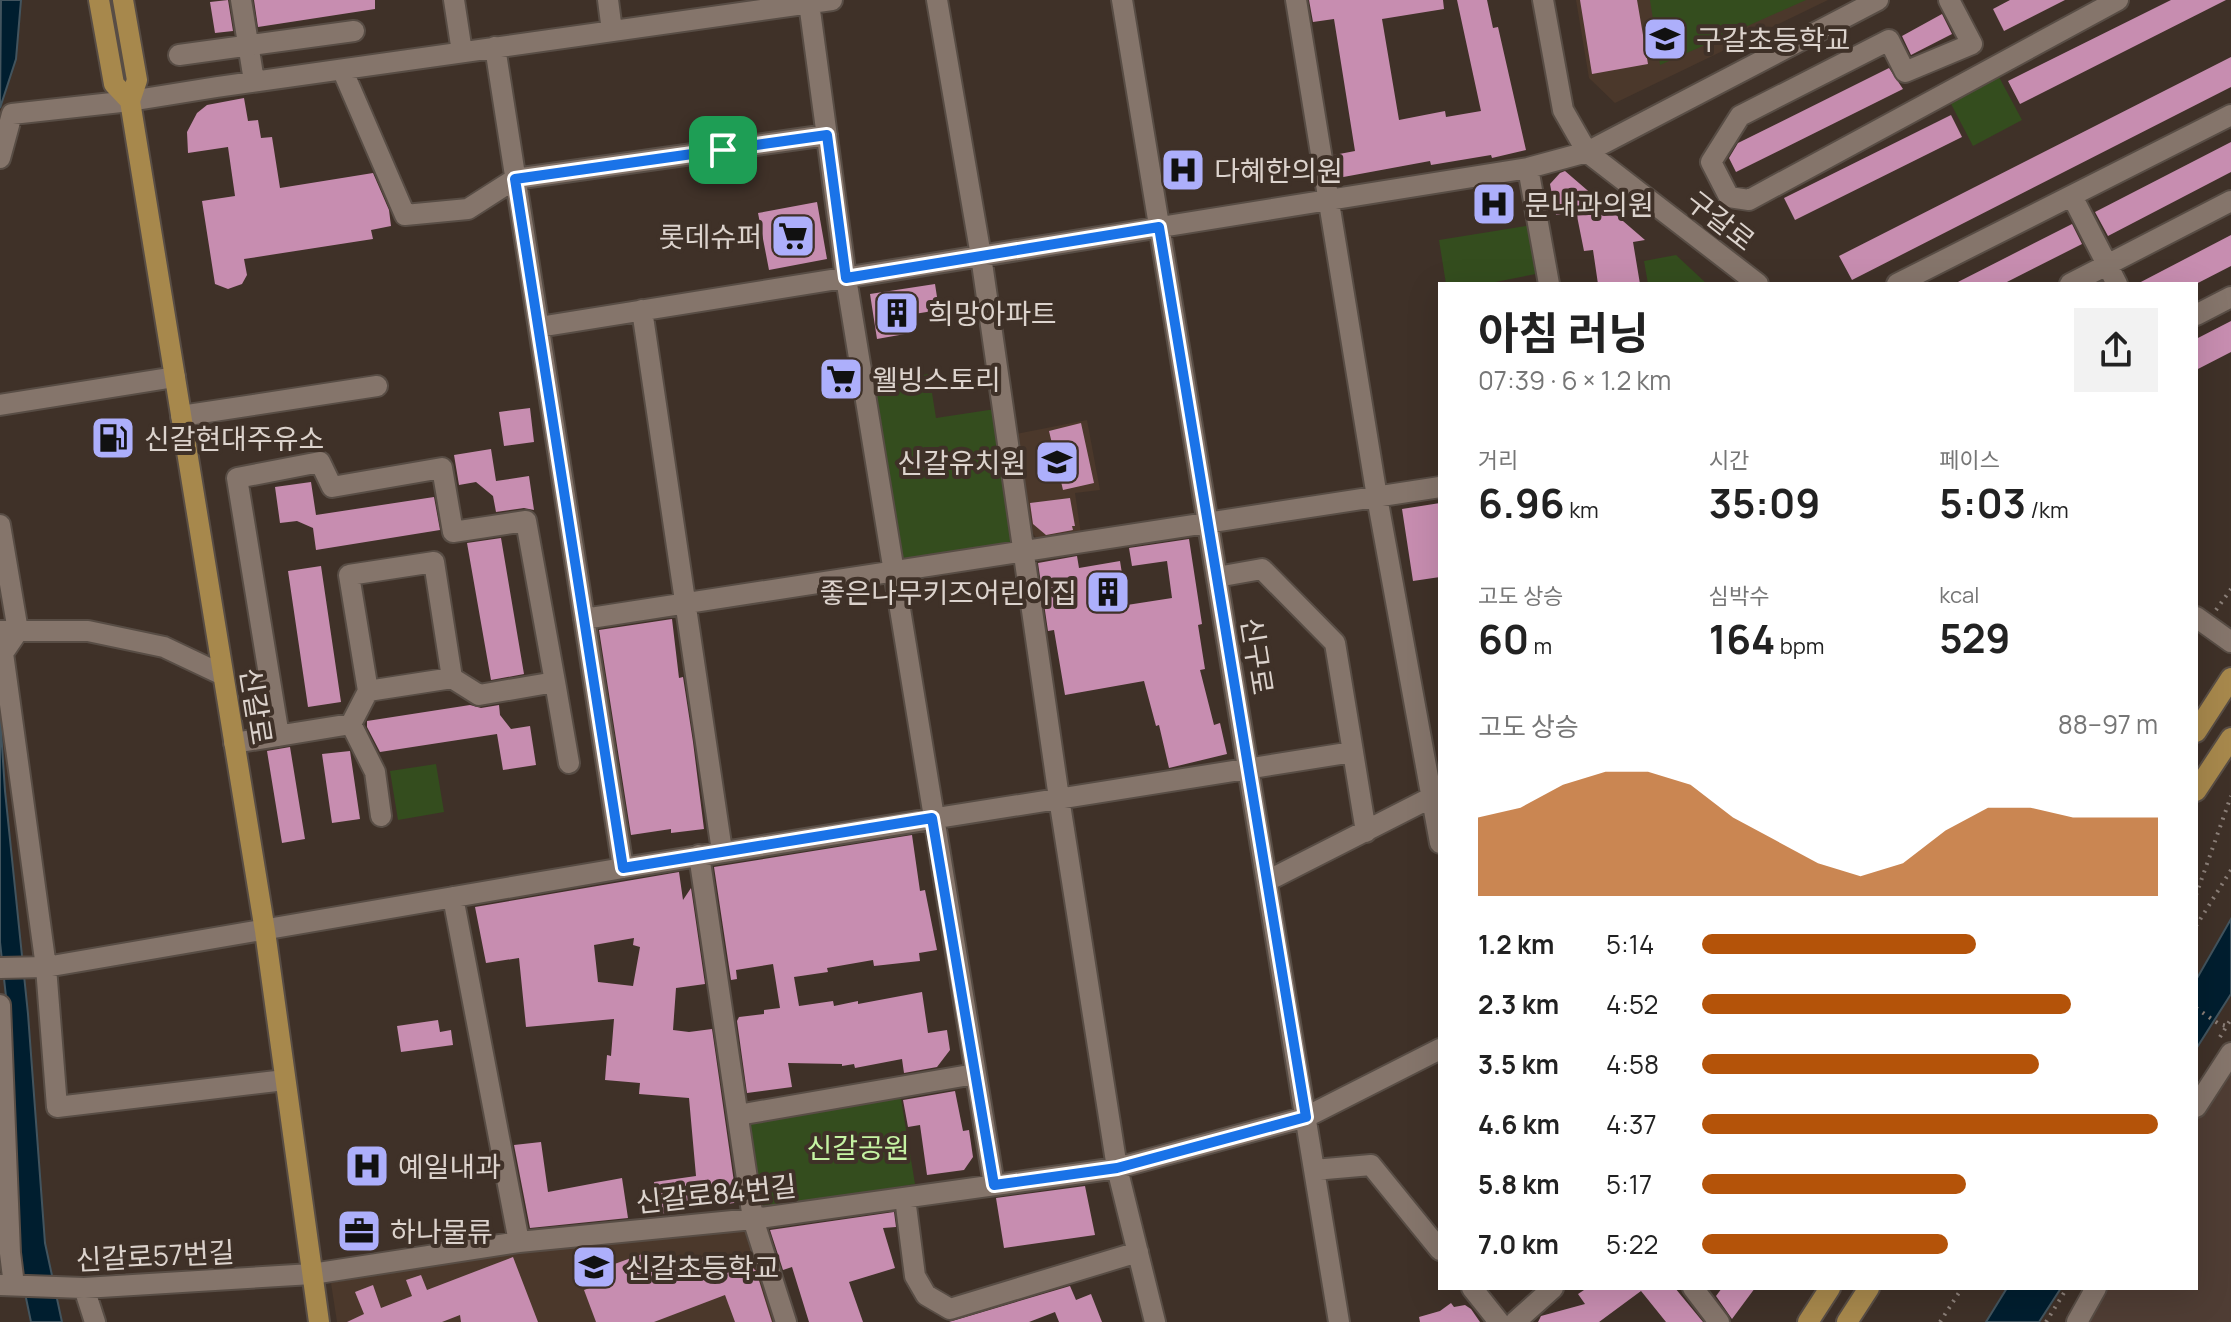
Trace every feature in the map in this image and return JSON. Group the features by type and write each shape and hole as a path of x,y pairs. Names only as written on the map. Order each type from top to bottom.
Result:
{"main road":[{"name":"신갈로","path":"99,0 114,84 130,101"},
{"name":"신갈로","path":"123,0 137,80 130,101 265,931 319,1322"},
{"path":"2198,729 2231,678"},
{"path":"2198,788 2231,738"},
{"path":"1808,1322 1829,1290"},
{"path":"1847,1322 1868,1290"}],"street":[{"path":"241,0 254,81"},
{"path":"454,0 462,52"},
{"path":"608,0 612,31"},
{"path":"0,158 5,119 12,114 130,101 832,0"},
{"path":"937,0 981,256 1059,798 1117,1168 1155,1322"},
{"name":"신구로","path":"1122,0 1339,1322"},
{"path":"1296,0 1377,497 1436,796 1438,820"},
{"name":"구갈로","path":"1543,0 1563,110 1587,152 1755,282"},
{"path":"539,327 1528,168 1587,152 1878,0"},
{"path":"1949,0 1987,73"},
{"path":"1972,44 1905,72 1889,40 1740,116 1711,162 1729,197 1749,200 2118,0"},
{"path":"809,3 846,278 892,573 994,1185"},
{"path":"179,55 354,31"},
{"path":"495,47 623,868"},
{"path":"345,76 405,215 468,209 515,179 827,135"},
{"path":"1901,282 2231,115"},
{"path":"1528,168 1549,282"},
{"path":"2072,196 2116,282"},
{"path":"2074,282 2231,201"},
{"path":"2198,314 2231,297"},
{"path":"642,310 722,851"},
{"path":"0,405 175,377"},
{"path":"181,416 377,386"},
{"path":"279,736 237,478 320,462 332,487 442,468 453,532 434,562 452,678"},
{"path":"584,619 1438,487"},
{"path":"453,532 526,521 569,763"},
{"path":"0,525 9,631 3,653 46,967 57,1107 285,1080"},
{"path":"351,724 368,691 349,575 434,562"},
{"path":"1217,577 1262,569 1335,643 1366,832"},
{"path":"2198,618 2231,642"},
{"path":"9,631 88,631 164,647 223,675"},
{"path":"368,691 452,678 479,695 555,682"},
{"path":"234,743 351,724"},
{"path":"351,724 375,772 381,816"},
{"path":"0,968 46,967 722,851 1353,752"},
{"path":"1267,881 1436,796"},
{"path":"699,855 753,1219 786,1322"},
{"path":"453,897 519,1242"},
{"path":"0,1005 11,1285"},
{"path":"2198,1104 2231,1053"},
{"name":"신갈로84번길","path":"312,1274 519,1242 753,1219 1117,1168 1306,1117 1436,1058"},
{"path":"738,1115 975,1074"},
{"path":"1314,1170 1371,1165 1438,1248"},
{"path":"905,1198 915,1276 926,1295 950,1309 1138,1252"},
{"name":"신갈로57번길","path":"11,1285 76,1288 312,1274"},
{"path":"76,1288 95,1322"},
{"path":"1474,1290 1499,1322"},
{"path":"1515,1322 1551,1290"},
{"path":"1695,1290 1719,1322"},
{"path":"2077,1322 2095,1290"}],"path":[{"path":"2198,889 2231,796"},
{"path":"2198,923 2231,870"},
{"path":"2198,1009 2227,1026"},
{"path":"1940,1322 1961,1290"},
{"path":"2046,1322 2066,1290"}],"shaded area":[{"name":"구갈초등학교","path":"1576,0 1828,0 1615,103 1589,78"},
{"name":"신갈유치원","path":"1087,420 1100,490 1075,493 1081,534 1038,540 1031,531 1016,434"},
{"path":"2231,1053 2231,1322 2077,1322 2095,1290 2198,1290 2198,1104"},
{"name":"신갈초등학교","path":"747,1228 780,1322 337,1322 331,1283 522,1250"}],"green space":[{"path":"1650,0 1806,0 1660,65"},
{"path":"1999,77 2022,120 1973,146 1950,102"},
{"path":"1532,225 1541,273 1495,282 1446,282 1439,240"},
{"path":"1676,255 1705,282 1648,282 1644,261"},
{"path":"929,374 936,418 1002,408 1024,552 892,573 864,384"},
{"path":"436,764 444,812 398,820 390,771"},
{"name":"신갈공원","path":"900,1093 915,1184 757,1210 746,1122"}],"water":[{"path":"1,0 21,0 16,59 0,108"},
{"path":"0,716 28,1014 45,1243 62,1322 31,1322 16,1250 8,1015 0,942"},
{"path":"2231,919 2231,994 2198,1046 2198,977"},
{"path":"2006,1290 2060,1290 2039,1322 1986,1322"}],"building":[{"path":"228,0 233,31 215,33 210,2"},
{"path":"254,0 375,0 375,9 258,27"},
{"path":"1309,0 1443,0 1444,9 1382,19 1399,120 1445,111 1446,117 1481,111 1457,0 1487,0 1493,28 1498,27 1526,150 1492,158 1491,155 1431,165 1430,161 1338,178 1334,155 1355,151 1334,19 1313,22"},
{"path":"1580,0 1637,0 1648,64 1592,74"},
{"path":"2010,0 2065,0 2004,31 1993,9"},
{"path":"2171,0 2226,0 2020,104 2008,81"},
{"path":"1942,14 1952,34 1911,55 1902,36"},
{"path":"2231,57 2231,87 1852,280 1839,256"},
{"path":"1889,68 1903,89 1736,172 1729,158 1738,143"},
{"path":"244,98 248,121 258,120 261,138 272,137 280,188 373,173 389,210 391,226 371,230 373,239 244,259 247,275 242,284 228,289 215,284 202,201 235,196 228,147 188,153 187,132 197,113 207,105"},
{"path":"1951,115 1962,137 1795,220 1784,198"},
{"path":"2231,142 2231,172 2108,236 2095,212"},
{"path":"1565,171 1645,240 1633,242 1640,282 1598,282 1593,250 1584,251 1576,211 1556,215 1550,184"},
{"name":"롯데슈퍼","path":"817,202 827,259 769,270 758,213"},
{"path":"2072,224 2082,244 2007,282 1958,282"},
{"path":"2231,235 2231,266 2198,283 2141,282"},
{"name":"희망아파트","path":"935,284 939,310 902,316 905,334 877,339 870,294"},
{"path":"2231,321 2231,352 2198,369 2198,338"},
{"path":"530,408 534,442 504,446 499,412"},
{"path":"1081,423 1094,483 1063,490 1049,431"},
{"path":"491,449 496,481 529,476 534,510 524,508 496,512 493,496 476,482 459,485 454,455"},
{"path":"311,482 316,515 434,497 440,530 316,550 313,528 297,521 280,523 275,487"},
{"path":"1070,498 1073,530 1046,535 1033,524 1030,503"},
{"path":"1438,503 1438,577 1413,581 1402,509"},
{"path":"501,538 524,674 491,680 467,543"},
{"path":"1189,539 1202,624 1198,625 1205,669 1200,670 1214,725 1220,723 1227,754 1169,768 1144,681 1065,695 1054,630 1048,631 1038,563 1077,556 1079,568 1120,561 1127,605 1172,598 1167,561 1132,566 1129,548"},
{"path":"321,566 341,702 308,707 288,571"},
{"path":"672,619 704,829 671,833 671,829 631,835 599,630"},
{"path":"470,705 481,708 499,705 500,715 511,729 530,726 536,765 503,770 497,734 380,752 367,727 367,721"},
{"path":"290,747 305,839 282,843 267,751"},
{"path":"350,751 360,819 332,823 322,754"},
{"path":"912,835 920,891 925,890 937,950 919,953 920,961 874,966 873,960 794,977 799,1006 833,1001 834,1006 858,1001 858,1004 922,992 928,1033 947,1030 950,1050 937,1067 904,1073 902,1059 855,1068 854,1064 788,1063 792,1087 747,1093 737,1021 739,1017 764,1014 764,1010 780,1008 773,964 736,970 737,979 731,980 714,867"},
{"path":"679,872 683,900 691,888 705,984 676,988 673,1030 689,1032 712,1029 736,1196 734,1203 659,1214 654,1182 696,1176 689,1098 639,1094 640,1083 605,1080 607,1055 611,1056 614,1019 526,1027 519,958 486,963 475,907","holes":["634,938 633,945 640,947 633,986 598,982 594,945"]},
{"path":"438,1020 440,1032 451,1030 453,1045 401,1052 397,1026"},
{"path":"955,1091 963,1131 969,1130 973,1157 964,1170 927,1175 920,1125 908,1127 903,1100"},
{"path":"541,1142 548,1192 622,1178 628,1218 530,1228 514,1145"},
{"path":"1085,1186 1095,1235 1004,1248 996,1198"},
{"path":"894,1212 896,1227 883,1228 895,1268 849,1282 863,1322 809,1322 792,1267 783,1270 770,1230"},
{"path":"645,1253 651,1268 691,1253 694,1261 703,1257 708,1269 733,1260 747,1262 756,1271 772,1322 735,1322 725,1295 654,1322 596,1322 584,1290 600,1284 595,1271"},
{"path":"513,1257 538,1322 461,1322 460,1315 442,1322 347,1322 364,1314 355,1292 373,1285 381,1308 412,1296 406,1280 421,1275 427,1290"},
{"path":"1070,1286 1076,1300 1091,1294 1102,1322 1059,1322 1055,1312 1029,1322 949,1322"},
{"path":"1584,1290 1677,1290 1703,1322 1666,1322 1641,1291 1599,1322 1538,1322 1541,1316 1585,1304 1578,1294"},
{"path":"1720,1290 1754,1290 1732,1319 1716,1296"},
{"path":"1451,1303 1454,1307 1465,1305 1480,1322 1420,1322 1419,1317 1440,1311"}],"place":[{"name":"구갈초등학교","path":"1665,39"},
{"name":"다혜한의원","path":"1183,170"},
{"name":"문내과의원","path":"1494,204"},
{"name":"롯데슈퍼","path":"793,236"},
{"name":"희망아파트","path":"897,313"},
{"name":"웰빙스토리","path":"841,379"},
{"name":"신갈현대주유소","path":"113,438"},
{"name":"신갈유치원","path":"1057,462"},
{"name":"좋은나무키즈어린이집","path":"1108,592"},
{"name":"예일내과","path":"367,1166"},
{"name":"하나물류","path":"359,1231"},
{"name":"신갈초등학교","path":"594,1267"}],"route":[{"path":"827,135 846,278 1159,227 1306,1117 1117,1168 994,1185 932,818 623,868 515,179 723,150 827,135"}]}
